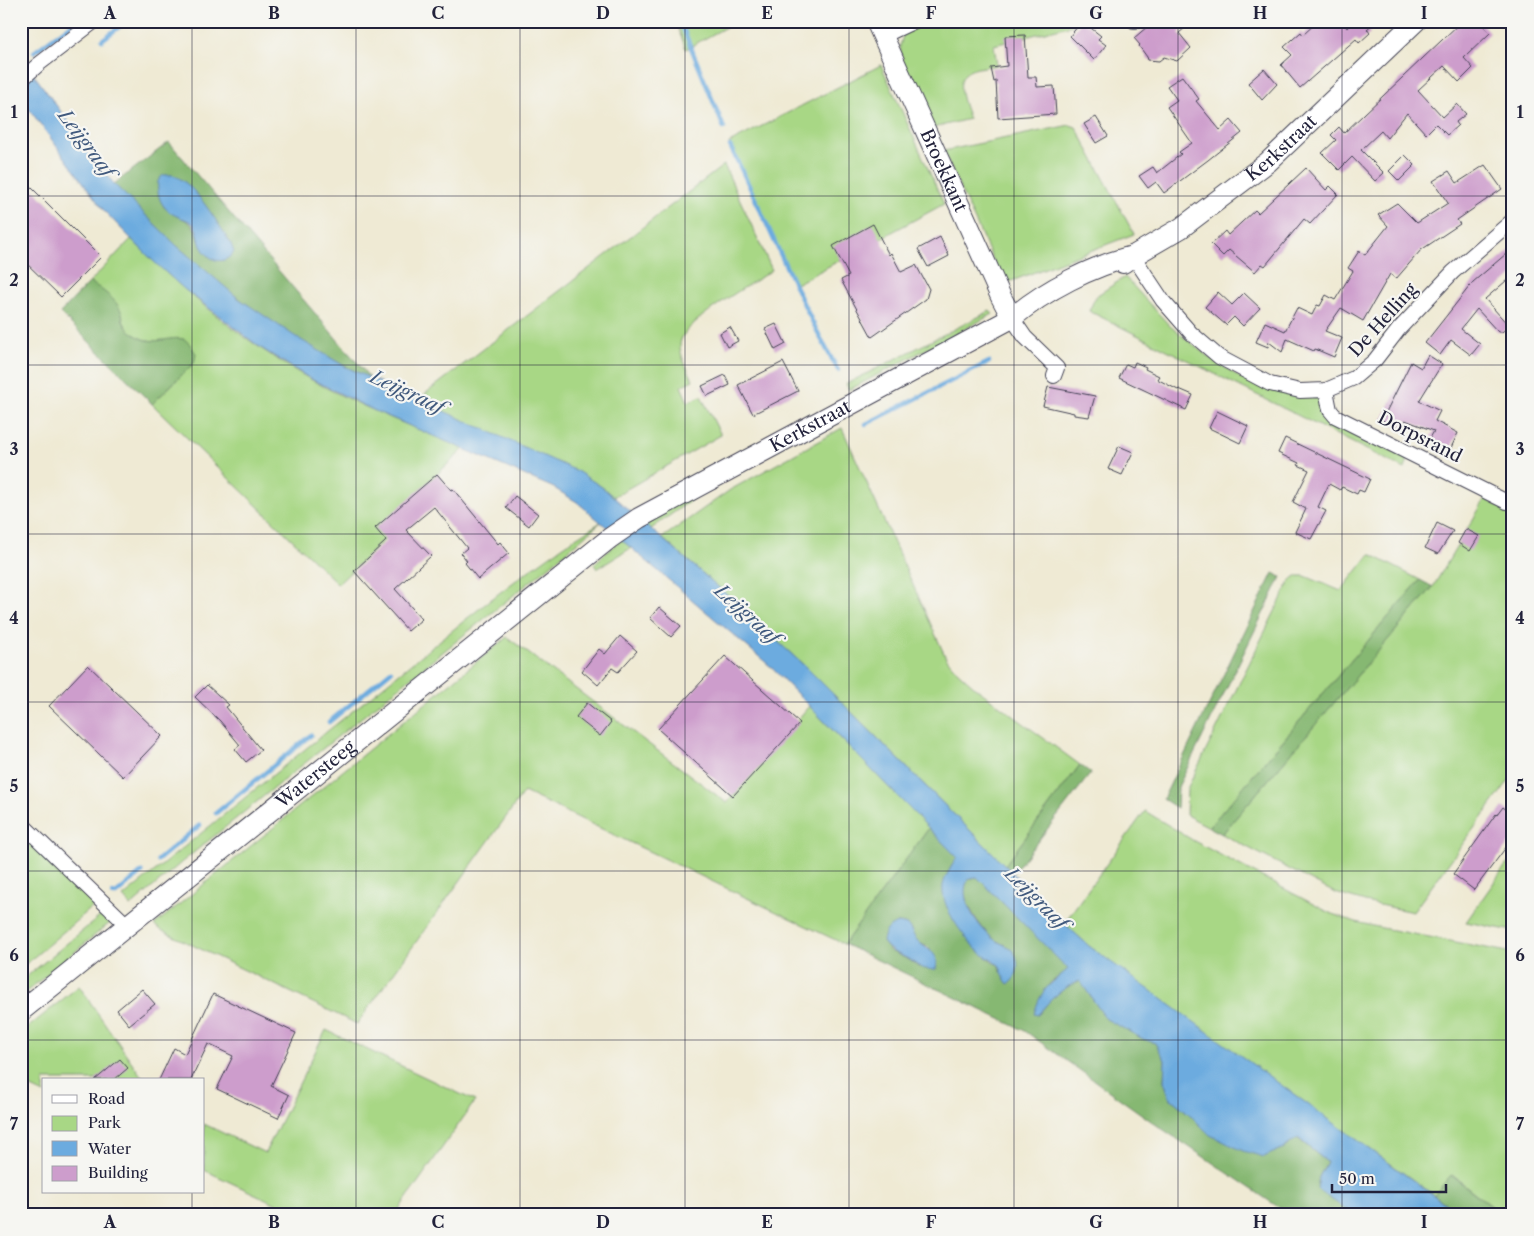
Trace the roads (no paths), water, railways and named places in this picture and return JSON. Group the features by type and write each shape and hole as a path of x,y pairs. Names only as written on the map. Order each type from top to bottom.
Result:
{"street":[{"path":"21,80 33,68 96,21"},
{"path":"880,29 915,21"},
{"name":"Kerkstraat","path":"610,538 639,518 1012,318 1030,302 1116,260 1133,256 1182,228 1268,162 1315,120 1416,21"},
{"name":"Broekkant","path":"880,29 1000,297 1012,318"},
{"name":"De Helling","path":"1133,256 1163,301 1190,333 1219,357 1270,384 1300,391 1326,390 1354,378 1375,360 1399,329 1453,272 1513,220"},
{"path":"1012,318 1025,337 1057,368 1054,376"},
{"name":"Dorpsrand","path":"1326,390 1330,410 1335,416 1507,502 1513,502"},
{"name":"Watersteeg","path":"21,1011 610,538"},
{"path":"21,822 128,926"}],"water":[{"name":"Leijgraaf","path":"21,57 114,184 176,245 238,298 293,335 346,367 577,471 602,487 715,584 809,670 1052,912 1089,946 1461,1215 1358,1215 1348,1211 1317,1189 1319,1177 1327,1162 1298,1138 1284,1148 1264,1157 1243,1151 1210,1135 1170,1098 1164,1081 1165,1060 1155,1043 1143,1039 1106,1019 1080,981 1057,995 1038,1015 1034,1014 1043,992 1068,969 977,877 970,878 966,885 965,893 971,912 989,935 1010,948 1017,958 1018,968 1015,977 1008,984 999,965 977,950 965,937 945,902 943,885 957,857 770,666 577,502 554,488 373,410 309,378 261,348 184,289 152,260 105,212 21,98"},
{"path":"163,175 172,175 182,180 198,196 231,244 234,252 230,257 221,261 208,255 201,246 193,224 173,214 165,207 158,193 158,181"},
{"path":"897,923 908,926 917,940 931,951 936,958 936,969 922,968 886,946 883,942 884,935 889,928"}],"waterway":[{"path":"34,52 76,21"},
{"path":"102,40 127,21"},
{"path":"680,21 724,128"},
{"path":"730,146 809,315 838,370"},
{"path":"866,424 989,362"},
{"path":"329,722 391,671"},
{"path":"216,813 311,735"},
{"path":"158,860 200,825"},
{"path":"113,894 116,894 142,872"}]}
